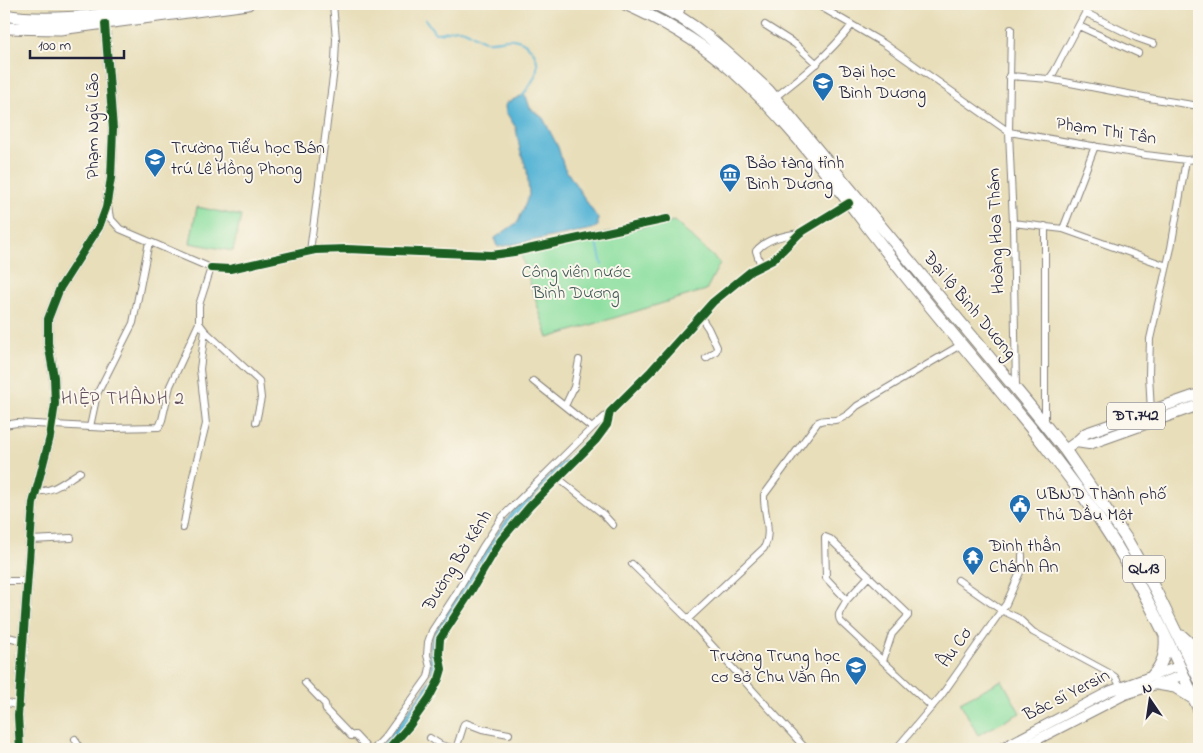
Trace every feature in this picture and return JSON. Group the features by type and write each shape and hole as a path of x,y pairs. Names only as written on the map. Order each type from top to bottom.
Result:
{"highway":[{"path":"7,29 60,30 104,14 178,4"},
{"path":"4,15 20,18 57,18 248,4"},
{"name":"Đại lộ Bình Dương","path":"625,4 673,27 721,61 758,95 800,142 1014,408 1014,415 1044,453 1054,457 1093,509 1140,585 1197,670"},
{"name":"Đại lộ Bình Dương","path":"655,4 679,16 728,53 774,98 1065,450 1126,538 1146,573 1197,705"},
{"path":"4,10 20,18"},
{"path":"673,27 679,16"},
{"path":"1054,457 1065,450"},
{"path":"1197,705 1179,689 1155,679 1165,654 1169,629 1199,652"},
{"path":"1182,670 1197,670"}],"main road":[{"name":"ĐT.742","path":"1065,450 1086,433 1199,394"},
{"name":"ĐT.742","path":"1076,442 1089,444 1199,405"}],"street":[{"path":"310,252 335,62 336,39 333,4"},
{"path":"679,16 683,4"},
{"path":"816,4 883,43 1009,132"},
{"path":"1049,79 1090,4"},
{"path":"1086,13 1137,38 1154,44"},
{"name":"Phạm Ngũ Lão","path":"20,749 18,706 33,503 52,425 55,404 54,376 48,343 48,319 60,288 99,227 107,203 111,178 113,129 104,14"},
{"path":"766,25 795,44 817,64"},
{"path":"774,98 817,64 834,48 852,26"},
{"path":"1079,26 1138,53"},
{"name":"Hoàng Hoa Thám","path":"1011,28 1009,132 1013,223 1016,389"},
{"path":"1009,76 1049,79 1199,106"},
{"name":"Phạm Thị Tân","path":"1009,132 1186,160 1199,159"},
{"path":"1063,228 1095,146"},
{"path":"1151,412 1150,339 1186,160"},
{"path":"107,203 110,218 120,228 211,268 230,269 310,252 347,249 492,255 667,219"},
{"path":"761,266 756,252 762,244 778,237 800,233 849,203"},
{"path":"1013,223 1063,228 1166,266"},
{"path":"1046,226 1046,426"},
{"name":"Đường Bờ Kênh","path":"374,749 386,736 428,677 430,667 427,656 432,631 503,516 651,371 712,302 752,271 773,260 800,233"},
{"path":"90,427 97,394 132,323 149,242"},
{"path":"4,425 17,423 90,427 158,427 162,420 170,386 199,323 199,305 211,268"},
{"path":"700,316 717,345 716,351 706,358"},
{"path":"199,323 258,381 261,398 256,422"},
{"path":"182,528 206,424 200,369 205,331"},
{"path":"688,619 764,548 769,531 764,495 818,422 844,417 857,406 931,360 962,344"},
{"path":"565,406 574,387 579,360"},
{"path":"533,381 592,428"},
{"path":"389,749 410,725 429,698 442,669 439,654 440,639 501,540 530,506 596,440 607,425 610,412"},
{"path":"36,491 42,492 51,489 80,472"},
{"path":"558,478 603,514 613,525"},
{"path":"846,601 826,578 825,537 830,539 908,614 892,634 883,661"},
{"path":"31,540 72,538"},
{"name":"Âu Cơ","path":"896,749 932,707 1006,604 1022,568 1022,555"},
{"path":"632,564 688,619 806,749"},
{"path":"869,576 846,601 838,616 839,620 932,707"},
{"path":"958,580 1001,610 1018,618 1033,632 1109,673 1115,677 1121,687"},
{"path":"4,581 28,581"},
{"path":"4,636 24,641"},
{"name":"Bác sĩ Yersin","path":"1000,749 1020,747 1110,691 1182,670"},
{"name":"Bác sĩ Yersin","path":"1061,722 1124,695 1155,679"},
{"path":"305,683 325,704 326,710 350,736 355,735 368,749"},
{"path":"4,702 18,706"},
{"path":"430,738 441,745 456,749 464,724 466,723 509,734"},
{"path":"75,740 80,749"}],"green space":[{"path":"197,207 241,216 233,251 190,243"},
{"name":"Công viên nước Bình Dương","path":"674,221 720,263 706,290 548,338 519,249"},
{"path":"1002,680 1020,713 978,735 960,702"}],"water":[{"path":"521,96 526,96 530,108 543,118 558,147 564,167 598,219 598,226 592,229 498,247 495,238 518,222 529,195 527,170 520,150 516,128 505,107 506,103"},
{"path":"594,430 598,432 504,530 438,639 438,670 428,694 415,714 385,749 379,749 425,688 432,674 429,657 432,637 489,544 512,512"}],"waterway":[{"path":"425,19 435,33 462,29 482,40 513,39 528,45 536,58 537,69 533,80 522,97"},
{"path":"596,237 602,265"}],"cycle path":[{"path":"20,749 18,716 33,503 50,437 55,404 54,377 48,343 48,319 60,288 99,227 106,208 111,178 113,129 105,24"},
{"path":"389,749 410,725 429,698 442,669 439,654 440,639 501,540 530,506 596,440 607,425 610,412 651,371 713,302 751,271 773,260 800,233 849,203"},
{"path":"211,268 230,269 315,250 347,249 492,255 667,219"}],"place":[{"name":"Đại học Bình Dương","path":"823,102"},
{"name":"Trường Tiểu học Bán trú Lê Hồng Phong","path":"155,178"},
{"name":"Bảo tàng tỉnh Bình Dương","path":"730,193"},
{"name":"UBND Thành phố Thủ Dầu Một","path":"1020,524"},
{"name":"Đình thần Chánh An","path":"973,576"},
{"name":"Trường Trung học cơ sở Chu Văn An","path":"856,686"}],"district":[{"name":"HIỆP THÀNH 2","path":"123,399"}]}
